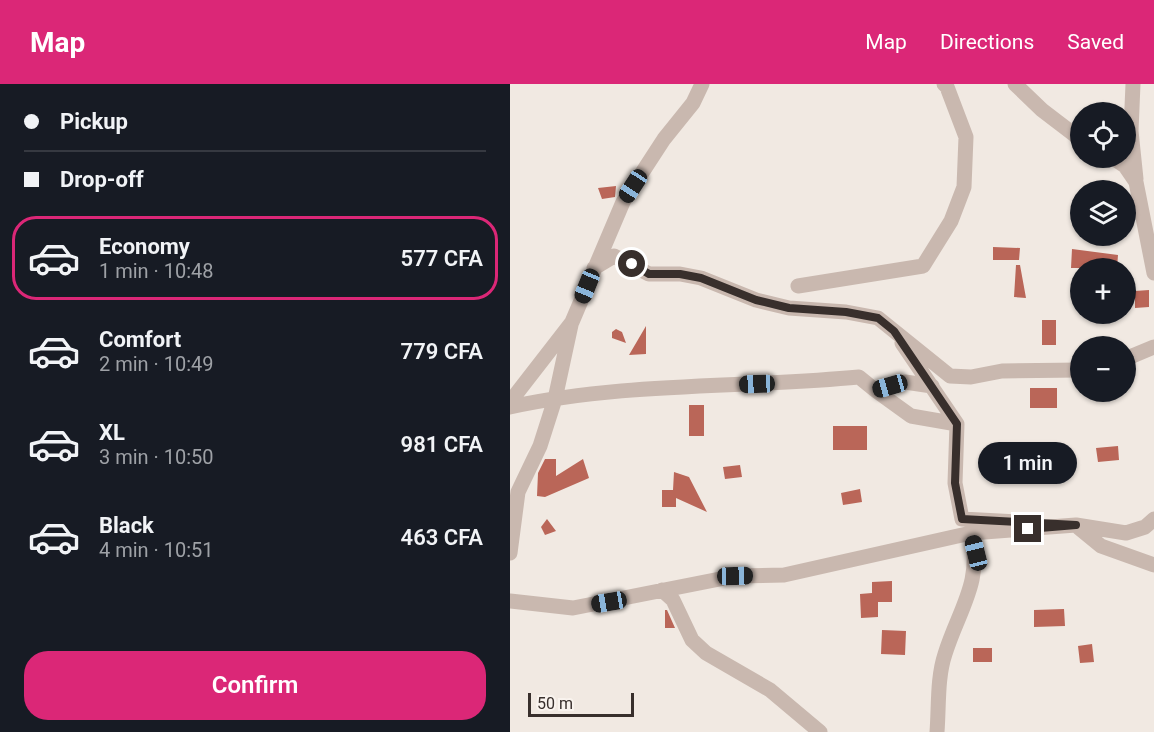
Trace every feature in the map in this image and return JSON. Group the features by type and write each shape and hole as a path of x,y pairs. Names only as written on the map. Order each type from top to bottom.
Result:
{"street":[{"path":"510,553 518,492 540,446 555,399 572,322 594,268 623,202 664,139 693,103 702,84"},
{"path":"798,286 923,266 951,221 964,187 966,137 944,84"},
{"path":"1015,84 1042,110 1070,131"},
{"path":"1133,84 1131,131 1136,180"},
{"path":"1136,182 1154,273"},
{"path":"594,268 614,256 649,274 680,274 701,278 756,300 789,308 846,312 878,318 950,376 971,377 1002,371 1070,370"},
{"path":"510,402 572,322"},
{"path":"894,331 957,424 955,483 962,519 1076,525 1126,533 1146,527 1154,519"},
{"path":"1136,355 1154,346"},
{"path":"510,407 555,399 859,377 911,416 957,424"},
{"path":"875,390 905,382 932,386"},
{"path":"510,601 573,608 735,576 784,575 971,534 1076,525 1101,546 1154,565"},
{"path":"937,732 941,689 939,682 945,655 975,576 976,553 971,534"},
{"path":"662,590 673,600 692,640 706,653 770,690 820,732"}],"building":[{"path":"616,186 615,197 602,199 598,188"},
{"path":"993,247 1020,248 1019,260 993,260"},
{"path":"1072,249 1118,255 1118,258 1072,258"},
{"path":"1016,265 1020,265 1026,298 1014,297"},
{"path":"1149,290 1149,307 1136,308 1136,291"},
{"path":"1042,320 1056,320 1056,345 1042,345"},
{"path":"646,326 646,354 629,355"},
{"path":"616,329 622,332 626,343 612,338 612,332"},
{"path":"1030,388 1057,388 1057,408 1030,408"},
{"path":"689,405 704,405 704,436 689,436"},
{"path":"833,426 867,426 867,450 833,450"},
{"path":"1118,446 1119,460 1098,462 1096,448"},
{"path":"545,459 556,459 556,476 583,459 589,478 545,497 537,496 538,473"},
{"path":"740,465 742,477 725,479 723,467"},
{"path":"674,472 689,477 707,512 676,498 676,507 662,507 662,490 673,490"},
{"path":"860,489 862,502 843,505 841,493"},
{"path":"547,519 556,531 545,535 541,527"},
{"path":"892,581 892,602 878,602 878,617 861,618 860,594 872,593 872,582"},
{"path":"1064,609 1065,626 1034,627 1034,610"},
{"path":"665,610 667,610 675,628 665,628"},
{"path":"882,630 906,631 905,655 881,654"},
{"path":"1092,644 1094,662 1080,663 1078,646"},
{"path":"973,648 992,648 992,662 973,662"}],"route":[{"path":"632,264 649,274 680,274 701,278 756,300 789,308 846,312 878,318 894,331 957,424 955,483 962,519 1076,525 1028,529"}]}
